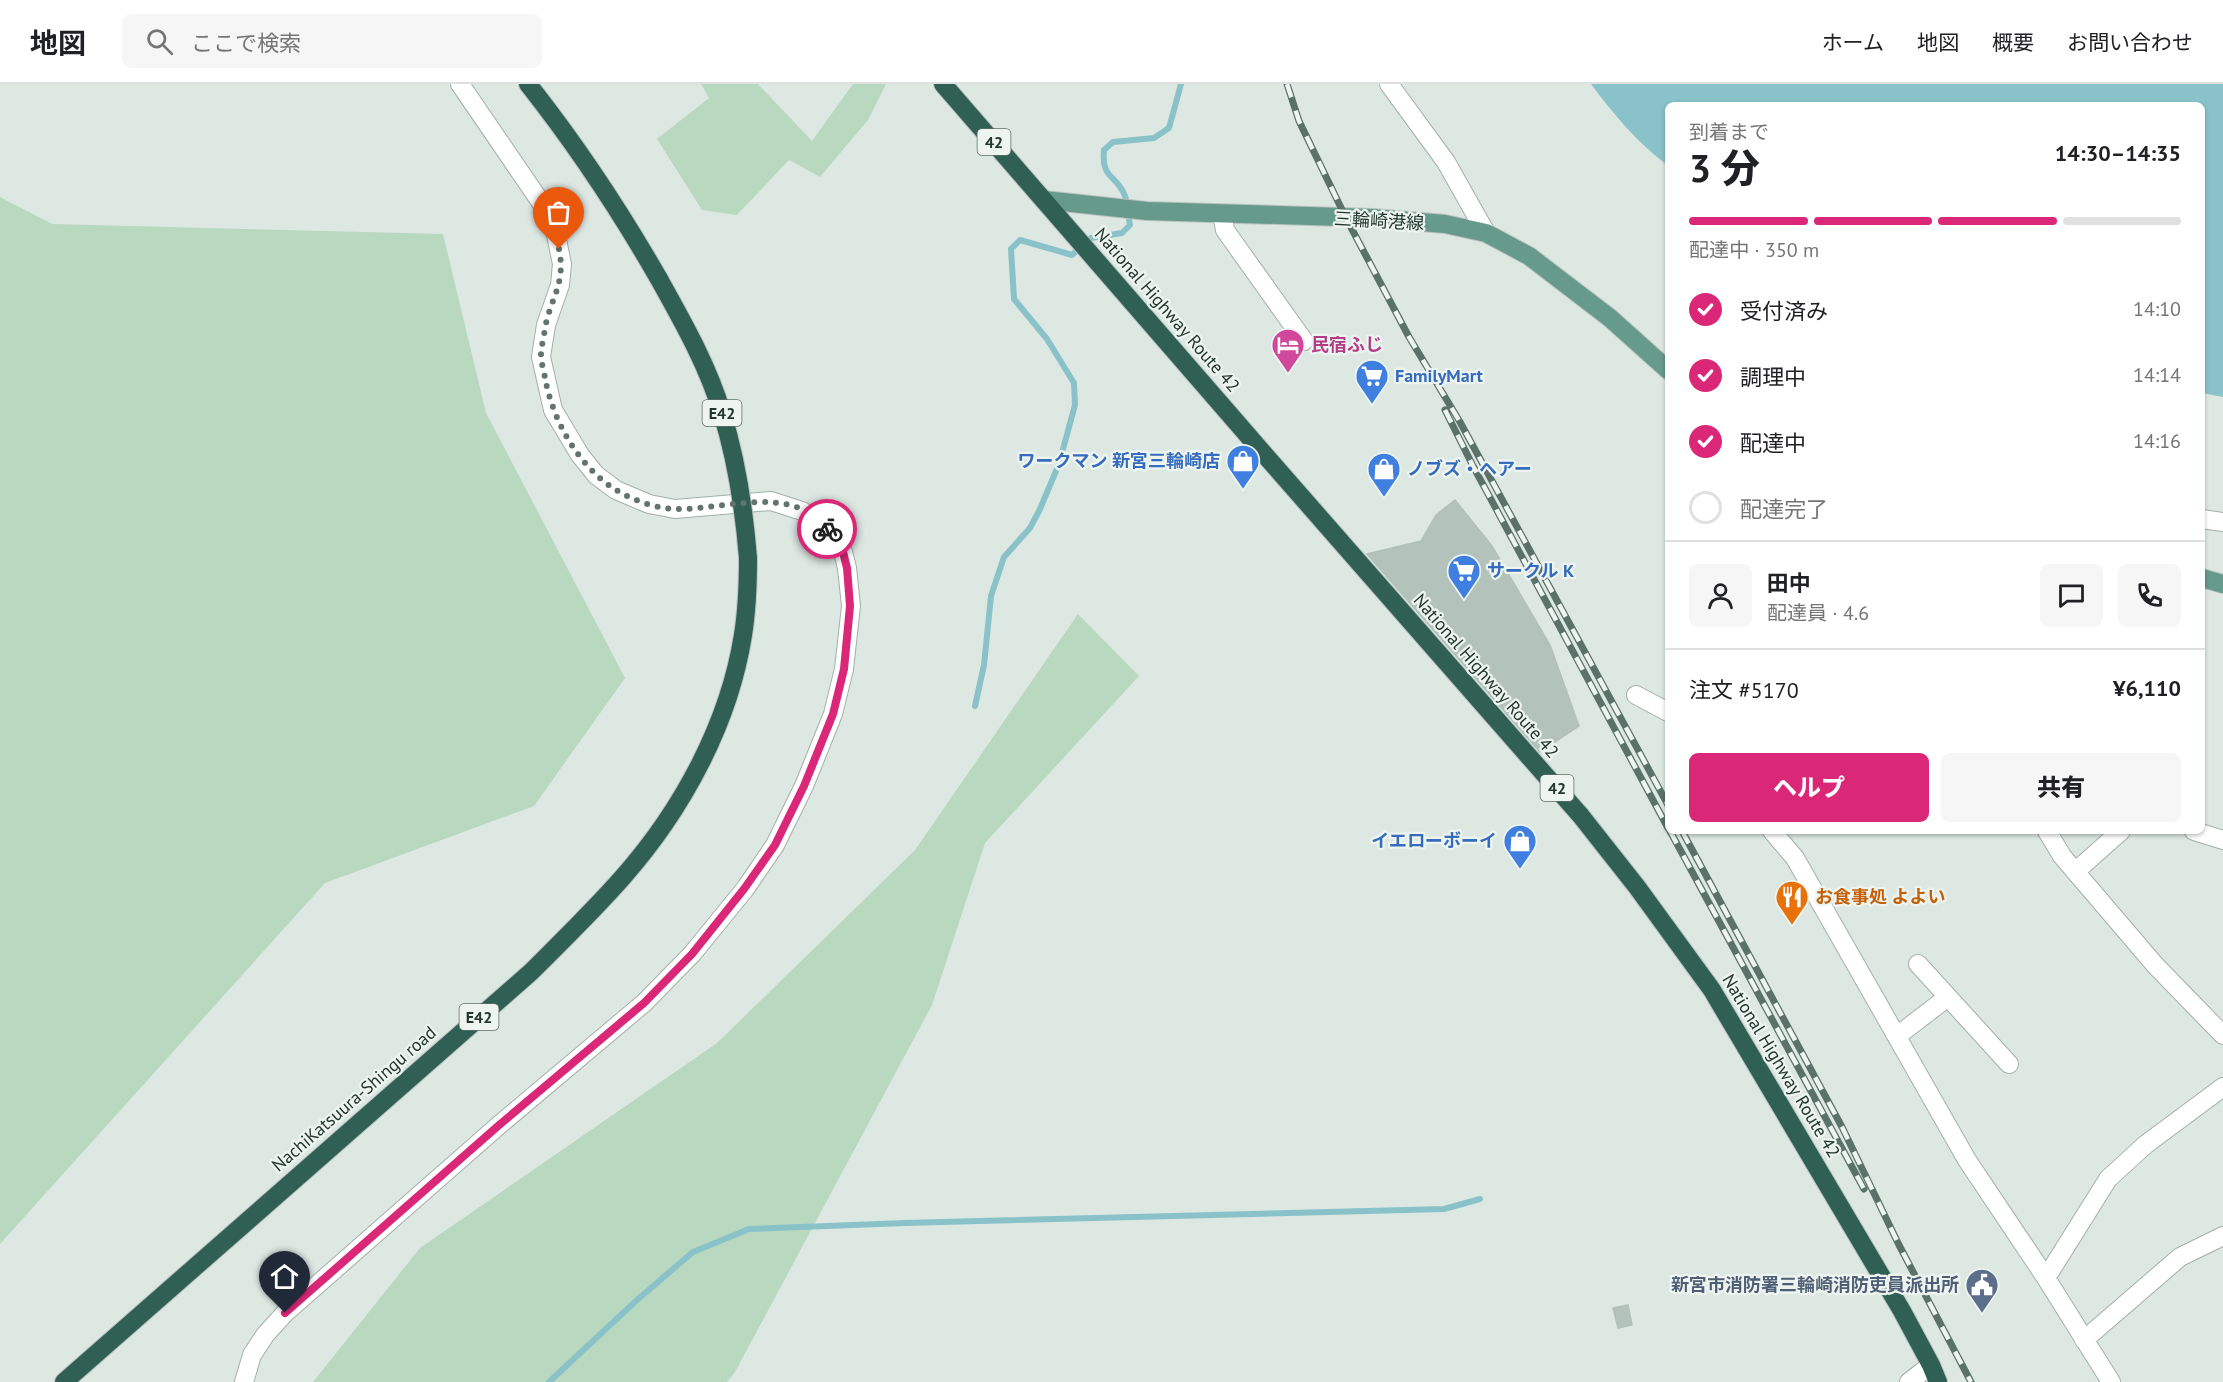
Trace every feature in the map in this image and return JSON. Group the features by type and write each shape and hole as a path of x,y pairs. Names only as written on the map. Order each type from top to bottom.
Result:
{"highway":[{"name":"NachiKatsuura-Shingu road","path":"64,1382 531,972 586,918 625,876 655,837 703,758 720,718 733,680 743,637 748,596 745,513 736,463 722,411 694,343 628,224 565,131 528,84"},
{"name":"National Highway Route 42","path":"943,84 1581,816 1637,887 1712,990 1931,1365 1938,1382"}],"main road":[{"name":"三輪崎港線","path":"1044,200 1147,211 1373,218 1445,224 1486,233 1529,256 1610,318 1665,367"},
{"path":"2205,579 2223,584"}],"street":[{"path":"244,1382 252,1355 265,1335 285,1313 489,1134 644,1003 692,954 744,889 775,845 804,786 833,714 844,669 850,606 847,568 843,552 822,523 802,511 771,501 675,509 649,504 616,490 596,475 579,455 554,410 541,357 546,325 560,285 562,264 556,235 542,204 460,84"},
{"path":"1389,84 1446,162 1486,233"},
{"path":"1222,214 1225,230 1304,341"},
{"path":"2205,519 2223,522"},
{"path":"1636,694 1665,709"},
{"path":"1775,834 1795,858 1967,1160 2046,1278 2111,1382"},
{"path":"2049,834 2062,856 2155,965 2223,1035"},
{"path":"2076,871 2118,834"},
{"path":"2204,834 2223,840"},
{"path":"1918,964 2008,1064"},
{"path":"1897,1036 1948,998"},
{"path":"2046,1278 2108,1179 2145,1145 2223,1087"},
{"path":"2084,1341 2180,1257 2223,1236"},
{"path":"1909,1382 1931,1365"}],"green space":[{"path":"701,84 758,84 812,141 853,84 886,84 868,120 820,177 789,160 737,215 702,210 657,139 709,98"},
{"path":"0,197 52,224 443,234 486,413 625,678 534,806 325,883 0,1244"},
{"path":"1078,614 1139,676 985,843 932,1005 735,1372 727,1382 313,1382 420,1248 717,1043 915,850"}],"water":[{"path":"1591,84 2223,84 2223,397 2205,394 2205,102 1665,102 1665,163 1626,128"}],"building":[{"name":"サークル K","path":"1455,500 1492,546 1550,645 1579,726 1540,752 1367,554 1421,541 1436,515"},
{"path":"1628,1305 1632,1325 1618,1328 1613,1308"}],"waterway":[{"path":"975,706 984,665 991,596 1004,557 1030,528 1040,509 1059,464 1075,405 1074,383 1047,339 1014,299 1011,249 1020,240 1072,255 1091,238 1122,233 1130,225 1126,199 1122,189 1107,172 1104,150 1113,142 1154,138 1169,128 1181,84"},
{"path":"549,1382 638,1299 693,1252 749,1229 1444,1209 1480,1199"}],"railway":[{"path":"1287,84 1299,121 1346,218 1409,337 1460,422 1665,799"},
{"path":"1445,410 1665,822"},
{"path":"1672,834 1864,1189"},
{"path":"1684,834 1842,1127 1899,1245 1971,1382"}],"way so far":[{"path":"559,249 562,264 560,285 546,325 541,357 546,385 554,410 579,455 596,475 616,490 649,504 675,509 771,501 802,511 822,523 827,529"}],"place":[{"name":"民宿ふじ","path":"1288,374"},
{"name":"FamilyMart","path":"1372,405"},
{"name":"ワークマン 新宮三輪崎店","path":"1243,490"},
{"name":"ノブズ・ヘアー","path":"1384,498"},
{"name":"サークル K","path":"1464,600"},
{"name":"イエローボーイ","path":"1520,870"},
{"name":"お食事処 よよい","path":"1792,926"},
{"name":"新宮市消防署三輪崎消防吏員派出所","path":"1982,1314"}],"route":[{"path":"285,1313 498,1126 644,1003 692,954 744,889 775,845 804,786 833,714 844,669 849,637 850,606 847,568 843,552 827,529"}]}
